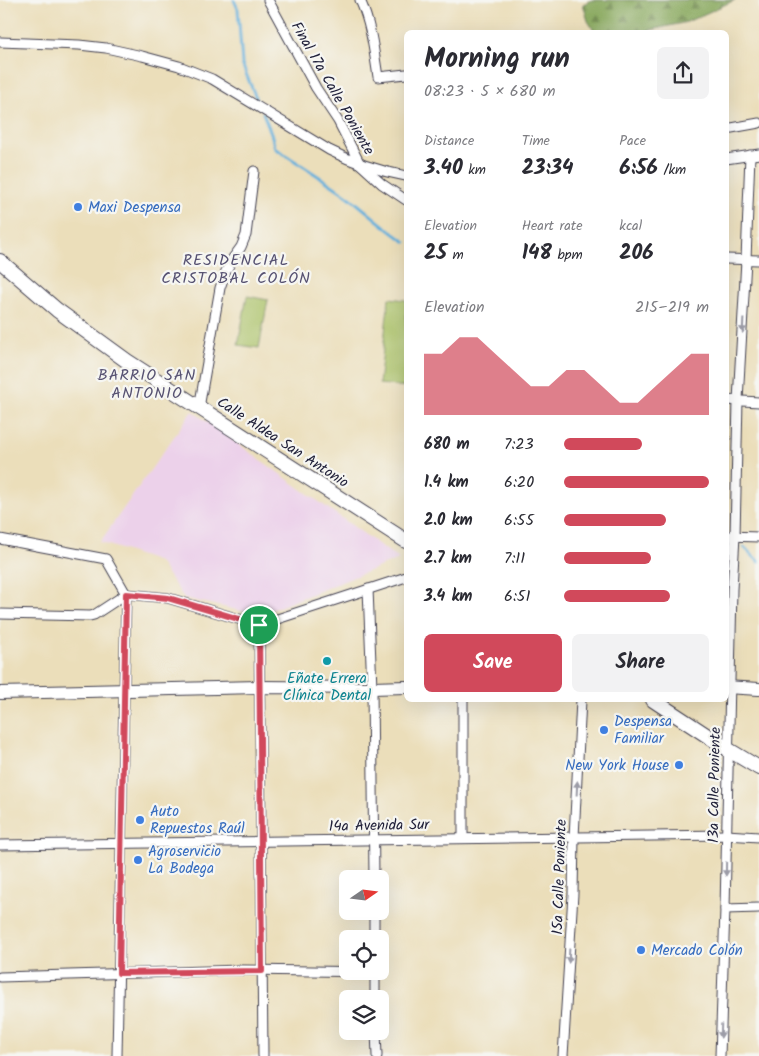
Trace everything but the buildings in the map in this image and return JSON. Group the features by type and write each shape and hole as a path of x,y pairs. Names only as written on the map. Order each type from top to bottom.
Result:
{"main road":[{"name":"Calle Aldea San Antonio","path":"0,261 57,310 127,361 404,540"},
{"path":"656,702 759,768"}],"street":[{"name":"Final 17a Calle Poniente","path":"268,0 311,80 338,121 360,164 382,184 404,199"},
{"path":"360,0 372,40 378,77 404,74"},
{"path":"0,42 106,48 179,66 212,79 348,160 378,170 404,176"},
{"path":"729,128 759,123"},
{"path":"729,159 754,155"},
{"name":"13a Calle Poniente","path":"729,662 732,589 731,536 746,260 754,155"},
{"path":"199,408 223,279 230,264 242,247 246,235 254,172"},
{"path":"729,259 759,260"},
{"path":"729,400 759,402"},
{"path":"731,536 759,537"},
{"path":"0,539 106,559 126,594 117,1056"},
{"path":"0,614 90,616 126,594 168,598 259,625 404,578"},
{"path":"368,589 372,688 374,870"},
{"path":"259,625 263,1056"},
{"path":"0,693 259,686 404,687"},
{"path":"729,687 759,689"},
{"path":"462,702 463,838"},
{"name":"15a Calle Poniente","path":"563,1056 573,894 581,702"},
{"name":"13a Calle Poniente","path":"720,1056 729,750 728,702"},
{"name":"14a Avenida Sur","path":"0,845 726,835 759,837"},
{"path":"725,909 759,908"},
{"path":"0,977 119,973 339,972"},
{"path":"376,1040 377,1056"}],"shaded area":[{"path":"192,411 399,559 259,615 184,598 159,562 100,542"}],"green space":[{"path":"592,0 735,0 687,22 651,30 594,30 588,21 583,4"},
{"path":"247,296 268,300 259,348 238,345"},
{"path":"389,298 404,300 404,387 379,384"}],"waterway":[{"path":"234,0 238,9 242,64 259,105"},
{"path":"263,113 275,148 349,197 404,241"},
{"path":"744,547 759,562"}],"place":[{"name":"Maxi Despensa","path":"78,207"},
{"name":"Eñate Errera Clínica Dental","path":"327,661"},
{"name":"Despensa Familiar","path":"604,730"},
{"name":"New York House","path":"679,765"},
{"name":"Auto Repuestos Raúl","path":"140,820"},
{"name":"Agroservicio La Bodega","path":"138,860"},
{"name":"Mercado Colón","path":"641,950"}],"district":[{"name":"RESIDENCIAL CRISTOBAL COLÓN","path":"236,268"},
{"name":"BARRIO SAN ANTONIO","path":"147,383"}],"route":[{"path":"126,594 168,598 259,625 262,971 119,973 126,594"}]}
